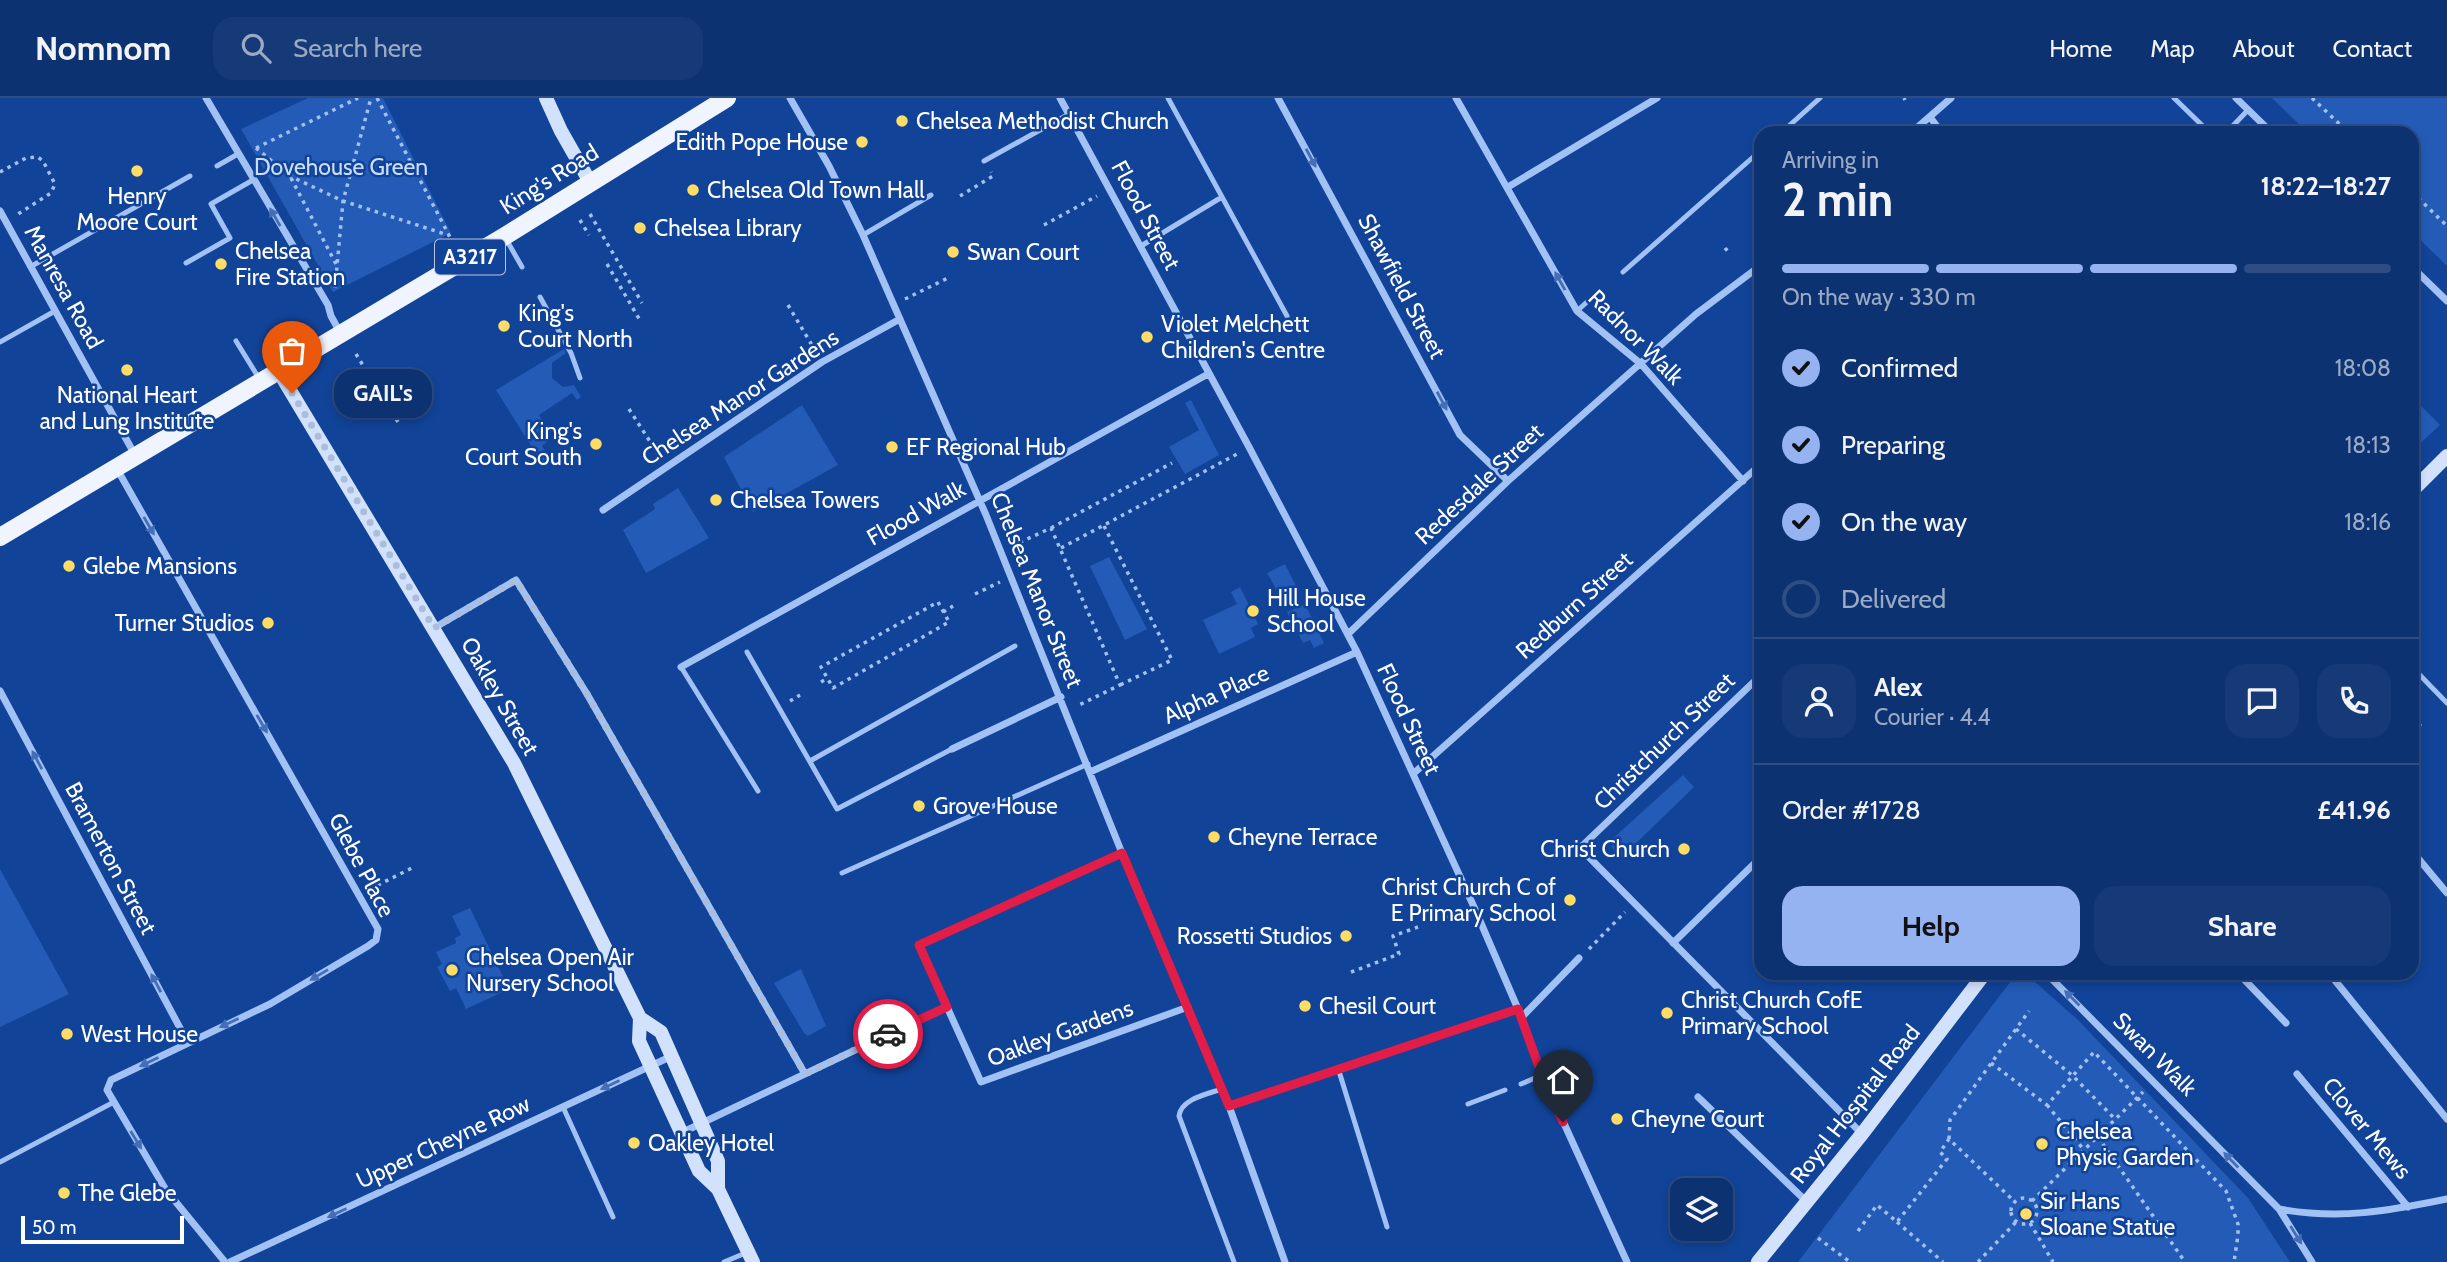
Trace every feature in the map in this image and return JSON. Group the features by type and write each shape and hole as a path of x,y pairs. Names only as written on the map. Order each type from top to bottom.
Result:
{"main road":[{"path":"546,98 566,141 590,182"},
{"name":"King's Road","path":"0,537 505,236 727,98"},
{"name":"Oakley Street","path":"279,372 514,763 640,1018 639,1041 699,1171 718,1189 750,1257"},
{"path":"2419,484 2447,456"},
{"name":"Royal Hospital Road","path":"1758,1262 1980,980"},
{"name":"Oakley Street","path":"640,1018 661,1032 672,1056 718,1161 718,1189"}],"street":[{"path":"206,98 328,306 341,334"},
{"name":"Chelsea Manor Street","path":"790,98 829,166 863,235 1002,552 1122,853 1229,1106 1286,1262"},
{"name":"Flood Street","path":"1060,98 1111,188 1348,634 1518,1009 1542,1075 1627,1262"},
{"name":"Shawfield Street","path":"1278,98 1460,435 1508,481"},
{"name":"Radnor Walk","path":"1457,98 1577,310 1641,364 1743,481"},
{"path":"1508,187 1657,98"},
{"path":"1920,126 1951,98"},
{"path":"2236,98 2265,126"},
{"path":"1930,117 1937,126"},
{"name":"Manresa Road","path":"0,211 135,456"},
{"name":"Redesdale Street","path":"1348,634 1508,481 1696,314 1754,273"},
{"path":"2419,274 2447,301"},
{"name":"Chelsea Manor Gardens","path":"603,510 822,362 900,319"},
{"name":"Flood Walk","path":"681,667 1208,374"},
{"name":"Glebe Place","path":"114,1102 107,1090 111,1080 270,1004 376,940 378,929 116,467"},
{"name":"Redburn Street","path":"1413,774 1754,471"},
{"path":"434,628 516,580 587,694 805,1074"},
{"name":"Alpha Place","path":"1089,768 1357,653"},
{"name":"Christchurch Street","path":"1754,682 1580,848 1861,1134"},
{"name":"Bramerton Street","path":"0,691 188,1043"},
{"path":"952,749 1061,697"},
{"name":"Oakley Gardens","path":"1122,853 919,945 981,1082 1188,1007"},
{"path":"2419,859 2447,893"},
{"path":"1673,943 1754,864"},
{"path":"1521,1018 1579,958"},
{"name":"Swan Walk","path":"2053,980 2279,1209 2312,1262"},
{"path":"2245,980 2286,1023"},
{"path":"2335,980 2447,1119"},
{"path":"1229,1106 1518,1009"},
{"path":"681,1133 914,1021"},
{"name":"Upper Cheyne Row","path":"236,1261 672,1056"},
{"name":"Clover Mews","path":"2297,1074 2408,1207"},
{"path":"1698,1097 1807,1202"},
{"path":"114,1102 166,1190 225,1262"},
{"path":"2279,1209 2327,1216 2375,1212 2447,1199"}],"lane":[{"path":"1168,98 1287,316"},
{"path":"1788,126 1820,98"},
{"path":"2174,98 2203,126"},
{"path":"2233,126 2248,110"},
{"path":"984,161 1069,114"},
{"path":"217,166 239,155"},
{"path":"1623,272 1754,156"},
{"path":"30,267 190,176"},
{"path":"186,263 230,238 211,204 253,180"},
{"path":"863,235 931,195"},
{"path":"1141,246 1222,197"},
{"path":"505,236 522,267"},
{"path":"1577,310 1599,291"},
{"path":"540,297 571,353 580,378"},
{"path":"0,342 55,310"},
{"path":"236,341 261,382"},
{"path":"810,761 1015,646"},
{"path":"747,652 837,809 952,749"},
{"path":"681,667 758,791"},
{"path":"2419,674 2447,703"},
{"path":"842,873 1089,768"},
{"path":"914,1021 947,1007"},
{"path":"1338,1068 1387,1227"},
{"path":"1521,1084 1542,1075"},
{"path":"1222,1089 1185,1103 1179,1116 1234,1262"},
{"path":"1468,1104 1505,1090"},
{"path":"0,1162 114,1102"},
{"path":"563,1107 612,1217"},
{"path":"724,1262 750,1257"}],"path":[{"path":"239,155 358,98"},
{"path":"335,291 343,201 371,98"},
{"path":"257,148 290,176 343,201 449,237 377,98"},
{"path":"2312,98 2342,126"},
{"path":"0,172 26,158 38,157 55,184 46,197 5,220"},
{"path":"961,196 993,176 984,161"},
{"path":"290,176 337,266"},
{"path":"1044,225 1111,188"},
{"path":"2419,199 2447,226"},
{"path":"590,214 642,303"},
{"path":"580,220 589,235"},
{"path":"1725,248 1730,254"},
{"path":"607,264 641,322"},
{"path":"893,306 950,277"},
{"path":"788,306 822,362"},
{"path":"356,354 398,422"},
{"path":"629,409 667,467"},
{"path":"1061,548 1250,447"},
{"path":"1002,552 1172,463"},
{"path":"1066,712 1172,660 1104,526"},
{"path":"1051,528 1120,685"},
{"path":"975,594 1012,578"},
{"path":"938,602 943,612 949,622 833,688 821,667 938,602"},
{"path":"943,612 953,606"},
{"path":"821,682 828,678"},
{"path":"359,895 412,868"},
{"path":"1579,958 1634,903"},
{"path":"1350,972 1399,954 1393,936 1418,927"},
{"path":"1897,1222 1947,1159 1940,1152 1949,1139 1950,1120 2029,1011"},
{"path":"2016,1029 2073,1076 2115,1119"},
{"path":"2047,1105 2094,1052 2226,1191 2238,1224 2234,1262"},
{"path":"1991,1063 2047,1105 2084,1150"},
{"path":"2032,1201 2145,1090"},
{"path":"2098,1137 2185,1262"},
{"path":"1949,1139 2015,1202"},
{"path":"2025,1198 2032,1201 2037,1212 2030,1223 2023,1225 2016,1222 2011,1212 2015,1202 2025,1198"},
{"path":"1858,1231 1877,1205 1943,1262"},
{"path":"1979,1262 2016,1222"},
{"path":"2030,1223 2053,1262"},
{"path":"1818,1238 1850,1262"}],"green space":[{"name":"Dovehouse Green","path":"308,98 383,98 451,233 333,292 241,129"},
{"path":"2272,98 2447,98 2447,266 2419,239 2419,126 2301,126"},
{"path":"564,349 566,353 552,363 552,378 563,387 574,385 581,397 577,400 572,393 539,415 543,421 538,425 548,441 542,446 551,461 543,465 496,390"},
{"path":"1191,400 1219,455 1185,474 1169,447 1199,430 1185,403"},
{"path":"2419,404 2440,425 2419,444"},
{"path":"802,405 838,465 753,512 724,457"},
{"path":"678,488 709,538 646,573 623,530 655,509 653,504"},
{"path":"1109,557 1147,629 1125,640 1090,566"},
{"path":"1285,564 1297,588 1280,596 1267,573"},
{"path":"1240,587 1258,624 1251,628 1255,637 1219,654 1203,620 1237,604 1231,592"},
{"path":"1305,604 1324,643 1314,648 1310,640 1303,643 1287,612"},
{"path":"1683,775 1694,787 1621,858 1610,841"},
{"path":"0,869 69,994 0,1027"},
{"path":"470,908 509,989 466,1009 456,988 450,991 437,967 442,964 436,952 456,943 455,938 461,935 452,916"},
{"path":"801,969 826,1026 808,1036 774,983"},
{"name":"Chelsea Physic Garden","path":"2012,980 2033,980 2078,1020 2248,1198 2290,1262 1798,1262"}],"way so far":[{"path":"292,393 434,628 516,580 587,694 805,1074 888,1034"}],"place":[{"name":"Chelsea Methodist Church","path":"902,121"},
{"name":"Edith Pope House","path":"862,142"},
{"name":"Henry Moore Court","path":"137,171"},
{"name":"Chelsea Old Town Hall","path":"693,190"},
{"name":"Chelsea Library","path":"640,228"},
{"name":"Swan Court","path":"953,252"},
{"name":"Chelsea Fire Station","path":"221,264"},
{"name":"King's Court North","path":"504,326"},
{"name":"Violet Melchett Children's Centre","path":"1147,337"},
{"name":"National Heart and Lung Institute","path":"127,370"},
{"name":"GAIL's","path":"292,393"},
{"name":"King's Court South","path":"596,444"},
{"name":"EF Regional Hub","path":"892,447"},
{"name":"Chelsea Towers","path":"716,500"},
{"name":"Glebe Mansions","path":"69,566"},
{"name":"Hill House School","path":"1253,611"},
{"name":"Turner Studios","path":"268,623"},
{"name":"Grove House","path":"919,806"},
{"name":"Cheyne Terrace","path":"1214,837"},
{"name":"Christ Church","path":"1684,849"},
{"name":"Christ Church C of E Primary School","path":"1570,900"},
{"name":"Rossetti Studios","path":"1346,936"},
{"name":"Chelsea Open Air Nursery School","path":"452,970"},
{"name":"Chesil Court","path":"1305,1006"},
{"name":"Christ Church CofE Primary School","path":"1667,1013"},
{"name":"West House","path":"67,1034"},
{"name":"Cheyne Court","path":"1617,1119"},
{"name":"Oakley Hotel","path":"634,1143"},
{"name":"Chelsea Physic Garden","path":"2042,1144"},
{"name":"The Glebe","path":"64,1193"},
{"name":"Sir Hans Sloane Statue","path":"2026,1214"}],"route":[{"path":"888,1034 947,1007 919,945 1122,853 1229,1106 1518,1009 1542,1075 1563,1122"}]}
